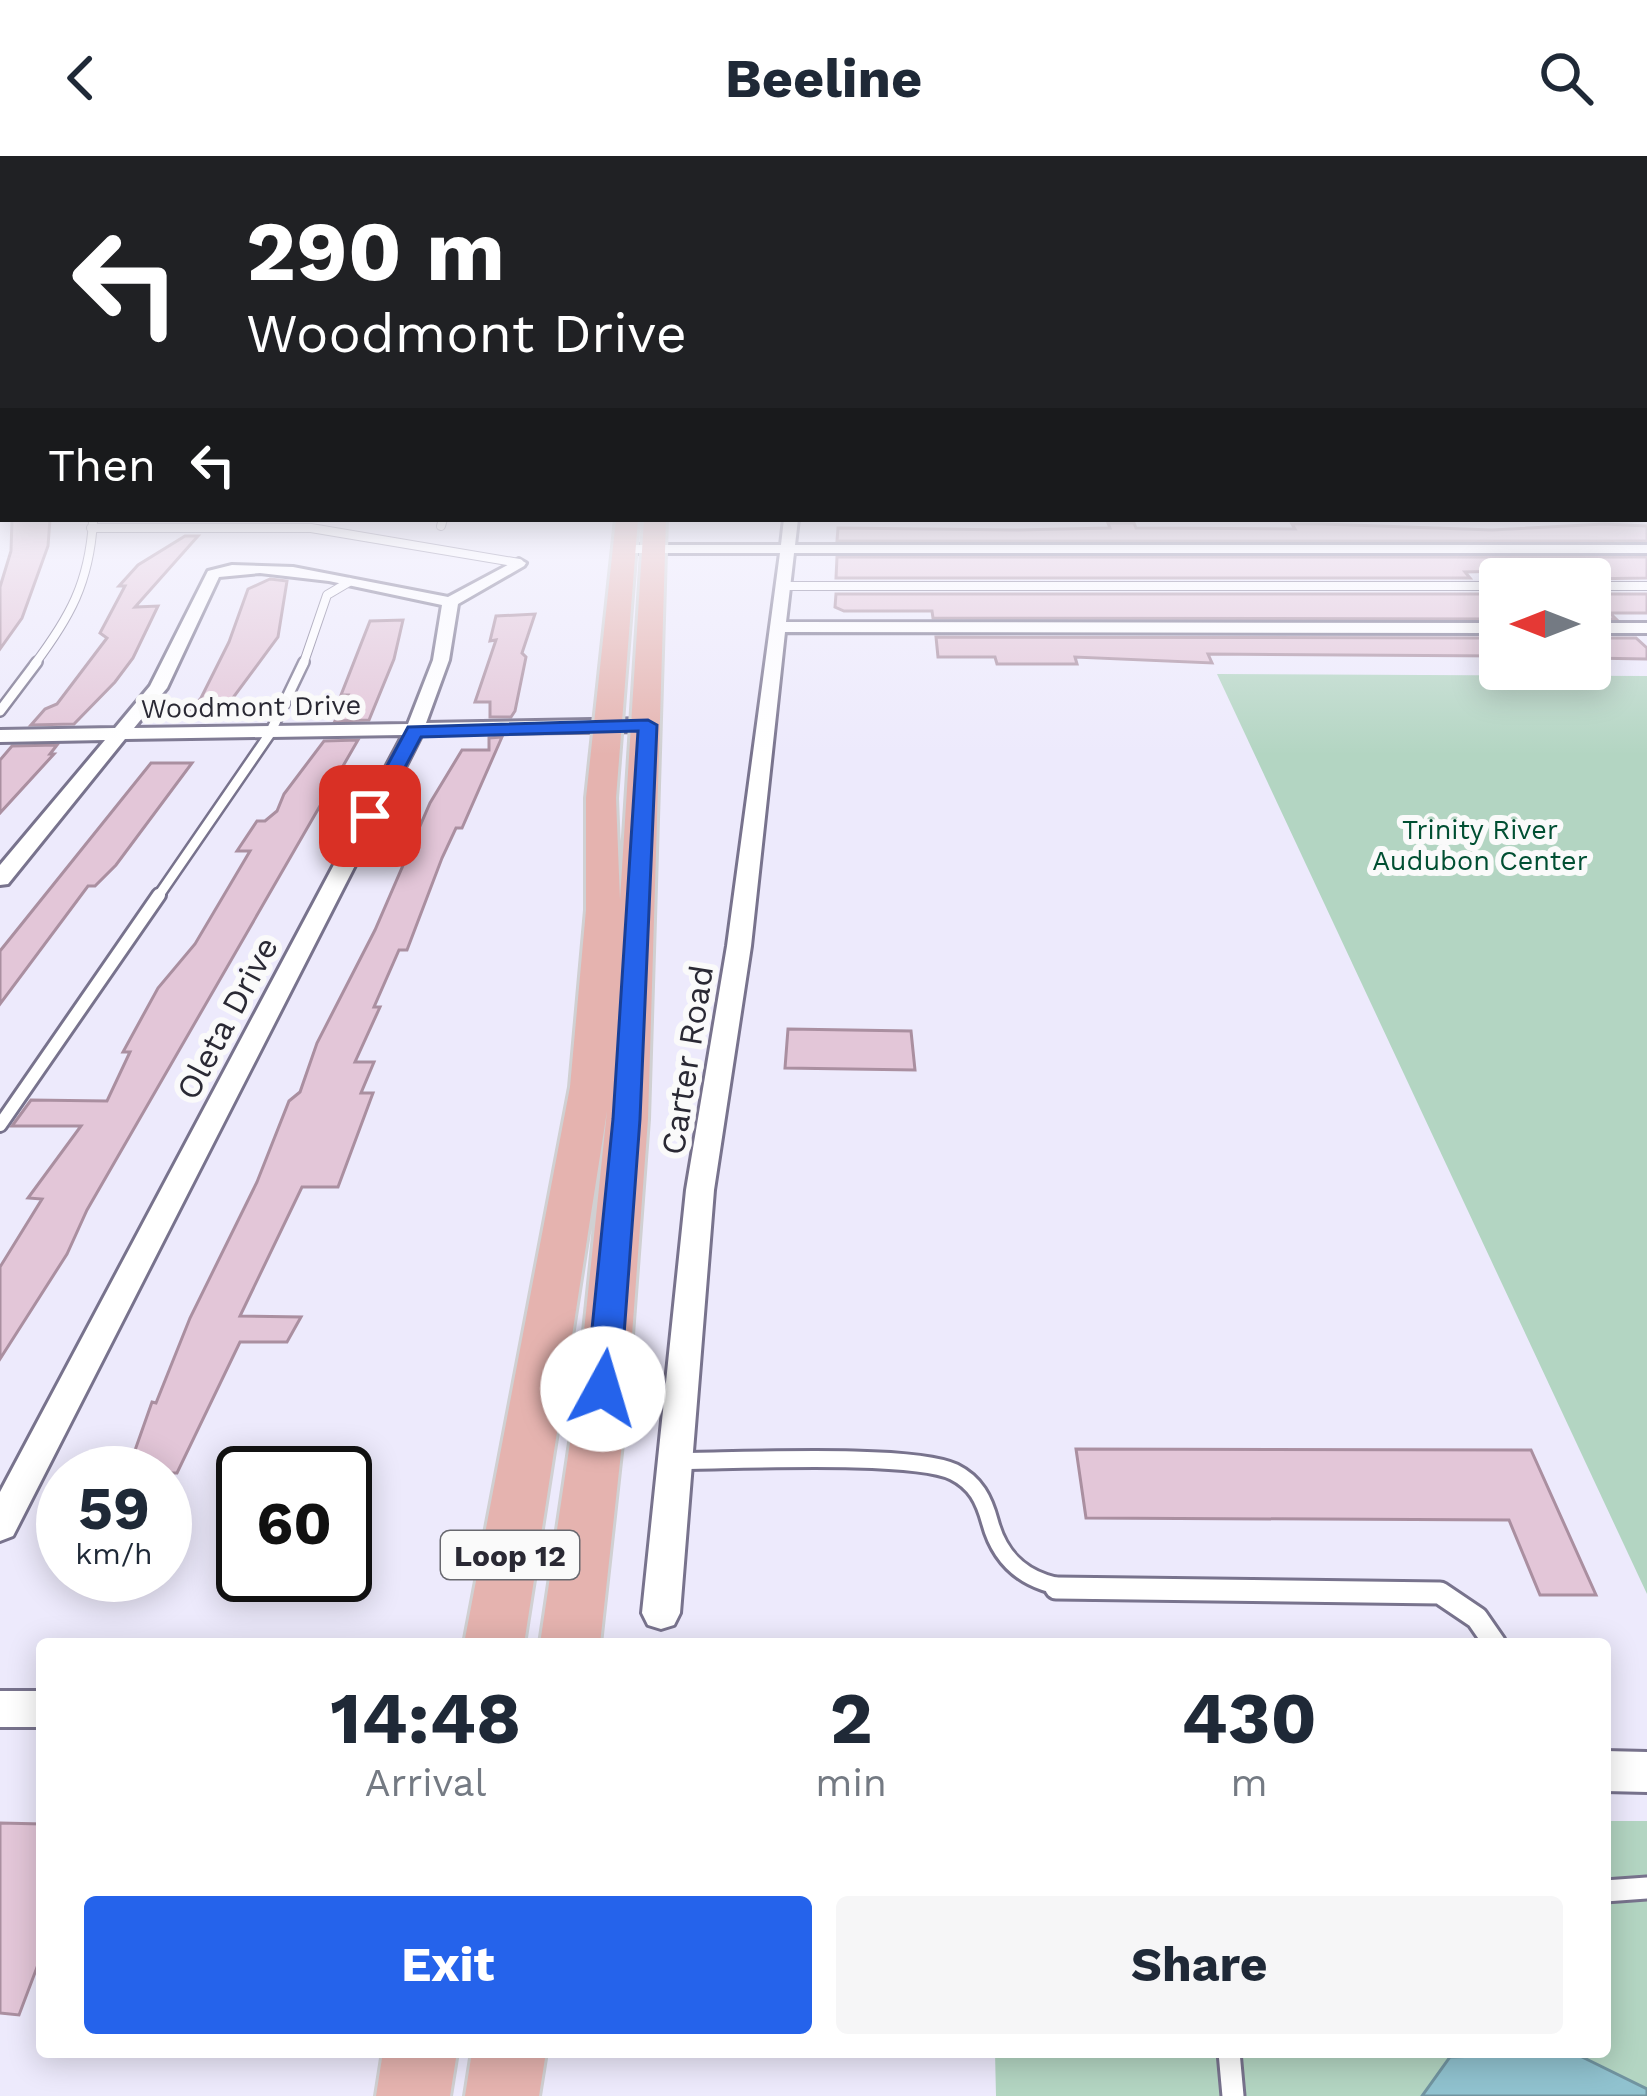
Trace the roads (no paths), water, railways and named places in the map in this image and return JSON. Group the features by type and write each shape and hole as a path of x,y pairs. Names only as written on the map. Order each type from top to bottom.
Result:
{"main road":[{"name":"Loop 12","path":"571,1638 617,1243 628,726 624,575"},
{"name":"Loop 12","path":"495,1638 590,1087 603,910 602,798 628,726 650,575"},
{"path":"413,2096 420,2058"},
{"path":"502,2096 508,2058"}],"street":[{"path":"0,879 122,736 176,656 212,575"},
{"path":"303,575 450,602 499,575"},
{"name":"Carter Road","path":"661,1613 700,1190 739,946 783,575"},
{"name":"Oleta Drive","path":"0,1526 9,1490 414,731 441,660 450,602"},
{"path":"775,627 1479,628"},
{"path":"1611,628 1647,628"},
{"name":"Woodmont Drive","path":"0,736 628,726"},
{"path":"0,1709 36,1709"},
{"path":"1611,1771 1647,1772"}],"lane":[{"path":"0,712 72,615 84,575"},
{"path":"0,1125 268,735 316,638 327,596 349,582"},
{"path":"781,586 1479,586"},
{"path":"1611,586 1647,586"},
{"path":"672,1461 932,1463 965,1473 988,1502 995,1543 1019,1573 1061,1590 1439,1594 1477,1618 1492,1638"},
{"path":"1611,1891 1647,1888"},
{"path":"1230,2058 1233,2096"}],"water":[{"path":"1449,2058 1584,2058 1647,2089 1647,2096 1422,2096"}],"park label":[{"name":"Trinity River Audubon Center","path":"1480,846"}]}
